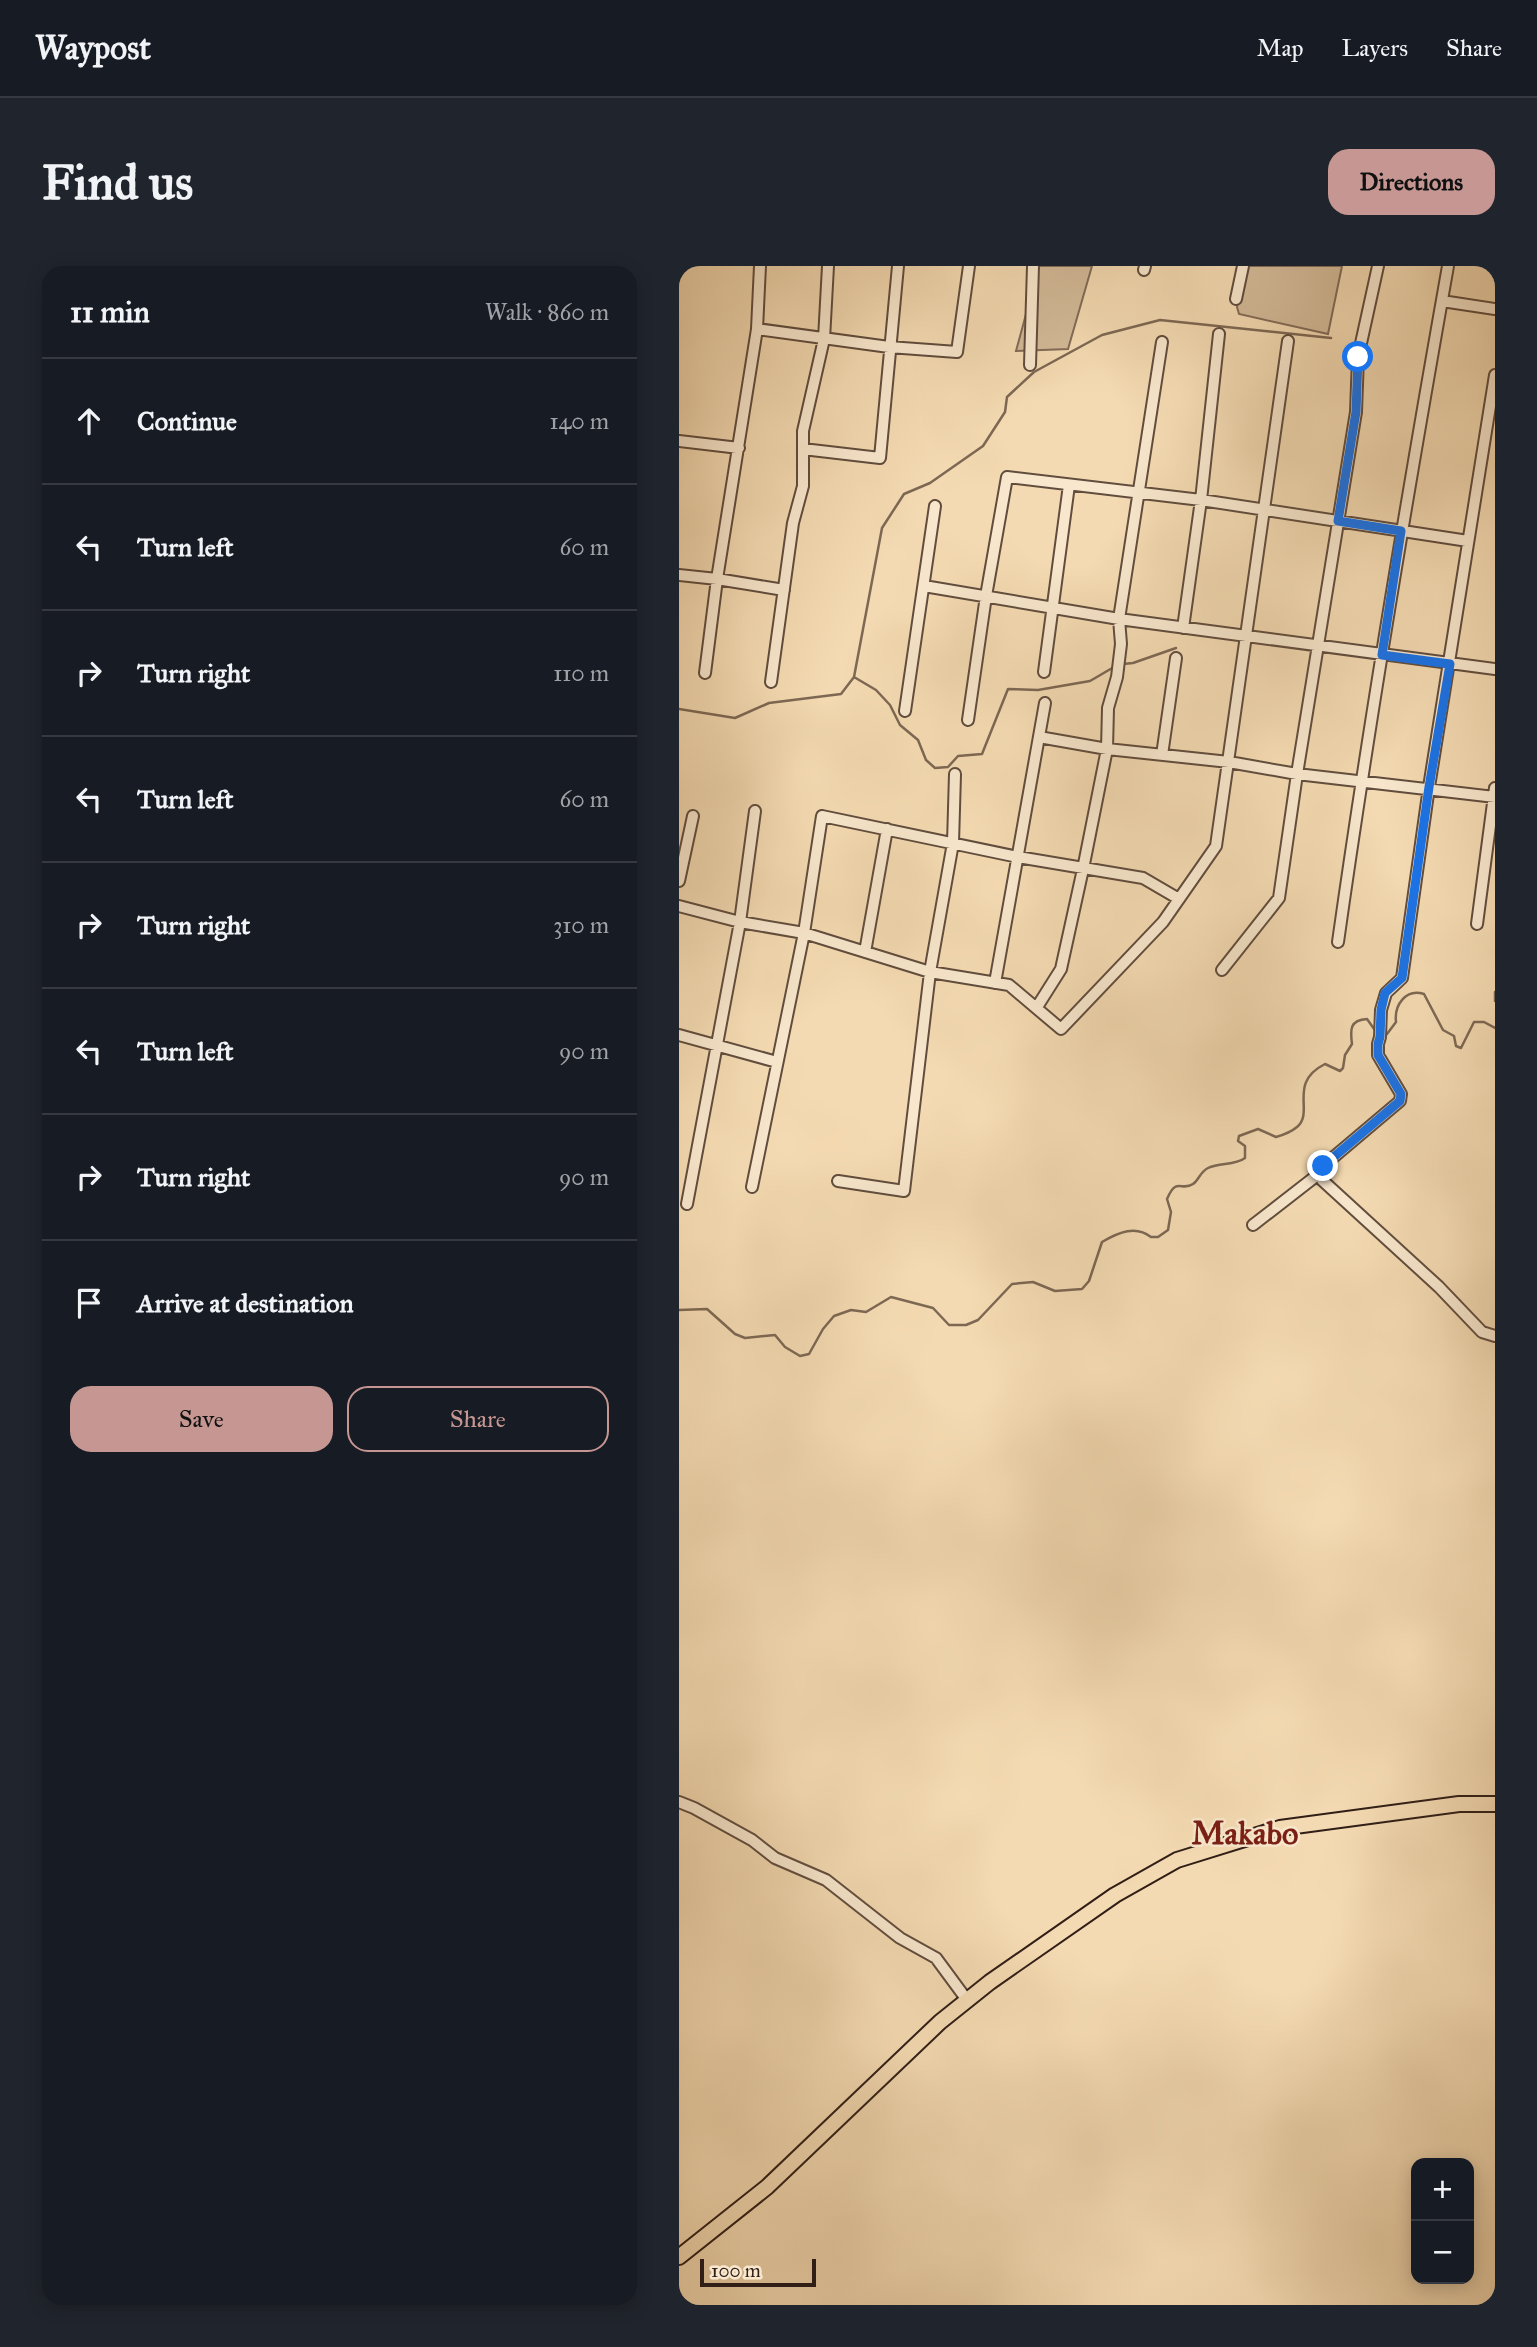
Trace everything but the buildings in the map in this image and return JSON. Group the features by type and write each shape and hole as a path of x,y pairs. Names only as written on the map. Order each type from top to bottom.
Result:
{"main road":[{"path":"679,2257 767,2187 910,2050 967,2000 1115,1895 1177,1860 1280,1828 1459,1804 1495,1804"}],"street":[{"path":"705,673 717,579 757,329 759,266"},
{"path":"771,682 793,523 803,486 803,431 824,339 828,266"},
{"path":"803,449 880,458 898,266"},
{"path":"757,329 889,347 957,352 969,266"},
{"path":"1030,365 1033,266"},
{"path":"1236,299 1243,266"},
{"path":"1222,970 1279,898 1356,412 1358,357 1378,266"},
{"path":"1338,942 1360,780 1448,266"},
{"path":"1442,301 1495,309"},
{"path":"1183,628 1201,500 1219,334"},
{"path":"679,906 740,922 804,933 930,972 1009,985 1061,1029 1163,922 1216,846 1288,341"},
{"path":"1037,1007 1061,969 1107,749 1108,708 1117,677 1121,644 1119,619 1162,342"},
{"path":"1253,1226 1320,1173 1323,1166 1400,1101 1401,1094 1378,1055 1381,1010 1385,993 1402,978 1429,787 1495,375"},
{"path":"679,441 739,448"},
{"path":"968,720 1007,477 1201,500 1468,541"},
{"path":"1044,672 1069,485"},
{"path":"905,711 935,506"},
{"path":"679,575 784,590"},
{"path":"924,586 1119,619 1495,669"},
{"path":"1162,755 1176,658"},
{"path":"995,983 1045,703"},
{"path":"1039,737 1107,749 1229,762 1297,774 1495,794 1478,924"},
{"path":"838,1181 904,1191 930,972 953,843 955,774"},
{"path":"687,1204 740,922 755,811"},
{"path":"679,881 693,816"},
{"path":"752,1187 804,933 822,816 1018,857 1143,878 1179,899"},
{"path":"865,952 887,829"},
{"path":"679,1035 777,1062"},
{"path":"1320,1173 1322,1180 1439,1287 1482,1332 1495,1336"},
{"path":"679,1802 752,1840 775,1858 826,1880 900,1938 936,1958 967,2000"}],"shaded area":[{"path":"1039,266 1092,266 1068,349 1016,351"},
{"path":"1247,266 1342,266 1328,334 1239,314 1237,307"}],"waterway":[{"path":"679,709 735,718 769,703 841,694 854,677 882,528 904,494 930,483 983,446 1005,412 1007,397 1034,372 1102,335 1160,320 1331,338"},
{"path":"1123,664 1176,648"},
{"path":"854,677 876,690 890,705 900,725 918,740 926,760 935,768 948,767 958,756 982,754 1008,689 1038,690 1090,681 1114,667"},
{"path":"1495,992 1495,1001"},
{"path":"1384,1033 1387,1034 1396,1022 1399,1004 1412,993 1424,994 1443,1030 1454,1036 1456,1046 1461,1048 1474,1022 1484,1022 1495,1028"},
{"path":"679,1310 707,1309 735,1334 745,1338 775,1335 785,1347 800,1356 809,1354 834,1316 851,1310 866,1312 891,1297 933,1308 949,1325 966,1325 978,1320 1012,1284 1033,1282 1055,1291 1082,1289 1089,1281 1102,1242 1127,1231 1139,1231 1151,1237 1158,1237 1168,1230 1171,1212 1167,1199 1176,1186 1189,1186 1208,1168 1245,1158 1245,1146 1238,1141 1239,1136 1258,1129 1276,1137 1295,1129 1304,1114 1304,1088 1307,1080 1325,1064 1340,1071 1343,1068 1345,1055 1352,1044 1351,1030 1354,1023 1367,1019 1377,1033"}],"district":[{"name":"Makabo","path":"1245,1833"}],"route":[{"path":"1323,1166 1400,1101 1401,1094 1378,1055 1381,1010 1385,993 1402,978 1429,787 1450,664 1382,655 1401,531 1338,521 1356,412 1358,357"}]}
